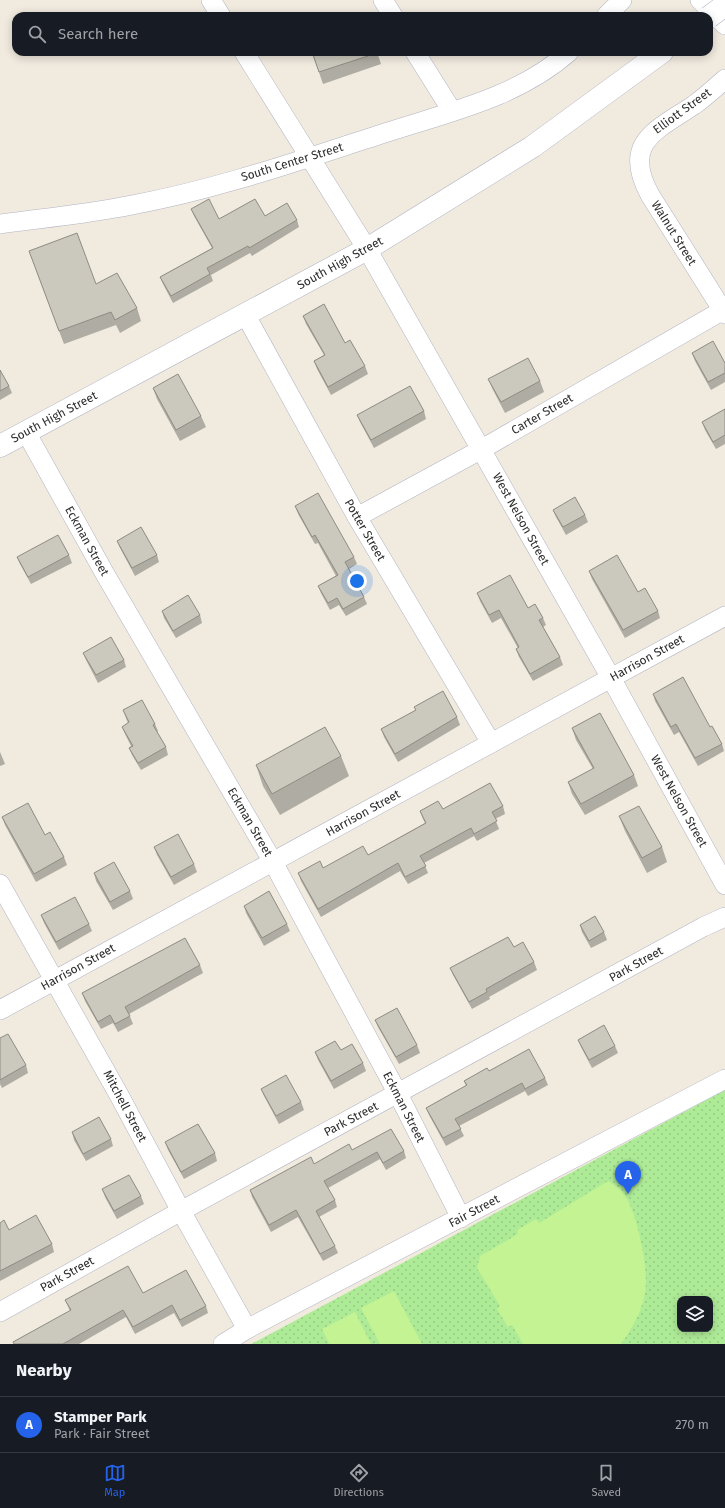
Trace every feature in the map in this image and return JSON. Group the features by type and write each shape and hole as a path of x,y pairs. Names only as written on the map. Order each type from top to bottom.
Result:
{"main road":[{"path":"713,14 725,5"},
{"name":"South High Street","path":"0,446 367,249 532,147 657,56"}],"street":[{"path":"211,0 218,12"},
{"path":"383,0 390,12"},
{"path":"610,12 622,0"},
{"path":"700,0 712,12"},
{"path":"713,13 725,25"},
{"name":"West Nelson Street","path":"247,56 367,249 611,678 725,885"},
{"path":"417,56 452,112"},
{"name":"South Center Street","path":"0,224 131,206 190,192 310,157 452,112 516,88 543,72 564,56"},
{"name":"Elliott Street","path":"643,147 654,131 696,104 725,79"},
{"name":"Walnut Street","path":"643,147 640,169 647,188 724,311"},
{"name":"Carter Street","path":"357,517 482,449 724,311"},
{"name":"Potter Street","path":"245,314 357,517 491,743"},
{"name":"Eckman Street","path":"26,432 105,574 273,862 398,1094 461,1218"},
{"name":"Harrison Street","path":"0,1010 725,616"},
{"name":"Mitchell Street","path":"0,884 120,1095 180,1211 247,1329"},
{"name":"Park Street","path":"0,1312 180,1211 398,1094 703,927 725,917"},
{"name":"Fair Street","path":"223,1344 247,1329 725,1079"}],"green space":[{"path":"725,1090 725,1344 251,1344"},
{"path":"608,1181 618,1187 627,1199 641,1242 646,1274 646,1287 644,1298 635,1322 621,1344 523,1344 512,1325 508,1327 497,1309 500,1306 477,1268 480,1256 518,1234 517,1230 536,1219 539,1223"},
{"path":"394,1291 422,1344 380,1344 361,1308"},
{"path":"355,1312 371,1344 329,1344 322,1329"}],"building":[{"path":"313,56 368,56 319,72"},
{"path":"209,199 219,219 255,199 265,216 287,203 297,220 249,248 248,246 207,268 210,274 171,296 160,277 213,248 191,209"},
{"path":"77,233 96,284 117,273 137,308 115,320 111,312 59,331 29,251"},
{"path":"324,304 345,343 350,340 365,366 328,387 314,361 325,355 303,316"},
{"path":"713,341 725,363 725,373 708,382 692,353"},
{"path":"528,358 540,381 501,402 488,379"},
{"path":"0,370 9,386 0,391"},
{"path":"178,374 201,416 176,430 153,388"},
{"path":"410,386 424,411 371,440 357,415"},
{"path":"725,409 725,435 713,442 702,422"},
{"path":"318,493 354,557 345,562 364,597 343,609 337,598 328,603 318,586 338,575 315,535 312,537 295,506"},
{"path":"575,497 585,515 563,527 553,510"},
{"path":"141,527 157,555 132,568 117,541"},
{"path":"58,535 69,555 28,577 17,557"},
{"path":"617,555 638,592 645,588 658,611 623,630 589,571"},
{"path":"510,575 528,608 535,604 543,618 539,620 560,657 530,674 516,649 519,647 499,610 489,615 477,593"},
{"path":"188,595 200,615 173,631 162,611"},
{"path":"111,637 124,660 96,675 83,653"},
{"path":"683,677 710,727 712,726 722,744 695,758 676,724 671,727 653,694"},
{"path":"443,691 457,717 395,754 381,729 416,710 414,707"},
{"path":"142,700 155,724 153,725 166,747 138,763 129,748 133,746 122,727 129,722 123,710"},
{"path":"600,713 634,775 581,804 568,782 594,768 572,728"},
{"path":"325,727 341,756 272,794 256,765"},
{"path":"490,783 503,806 492,812 497,821 474,834 471,828 420,856 426,866 405,877 398,863 318,909 298,873 320,861 323,868 363,846 368,855 426,823 420,811 438,801 443,809"},
{"path":"28,803 45,835 50,832 64,857 34,874 2,817"},
{"path":"639,806 662,847 642,858 619,816"},
{"path":"178,834 194,864 171,877 154,847"},
{"path":"114,862 130,891 110,902 94,873"},
{"path":"269,891 287,924 262,938 244,906"},
{"path":"75,897 89,924 56,942 41,915"},
{"path":"595,916 604,932 589,941 580,925"},
{"path":"508,937 514,947 523,942 534,962 486,989 487,992 469,1002 450,968"},
{"path":"185,938 200,965 125,1007 130,1016 115,1024 110,1015 98,1022 82,993"},
{"path":"397,1008 417,1045 396,1057 375,1020"},
{"path":"604,1025 615,1046 589,1060 578,1040"},
{"path":"8,1034 26,1065 0,1080 0,1038"},
{"path":"335,1041 341,1050 352,1044 363,1063 331,1081 315,1052"},
{"path":"529,1049 545,1078 525,1089 522,1083 455,1119 461,1129 443,1138 426,1108 467,1085 464,1081 487,1068 489,1071"},
{"path":"286,1075 301,1102 276,1116 261,1089"},
{"path":"99,1117 111,1139 83,1154 72,1132"},
{"path":"198,1124 215,1153 181,1172 165,1142"},
{"path":"391,1129 404,1151 383,1163 377,1152 324,1181 335,1200 316,1211 335,1246 320,1254 296,1210 269,1225 250,1190 311,1157 314,1164 349,1144 352,1150"},
{"path":"129,1175 141,1196 114,1211 102,1189"},
{"path":"36,1215 52,1244 0,1271 0,1223 4,1220 9,1230"},
{"path":"128,1266 143,1293 186,1270 206,1306 180,1320 172,1305 133,1327 123,1310 63,1344 14,1344 13,1342 71,1310 65,1300"}],"place":[{"name":"Stamper Park","path":"628,1194"}]}
